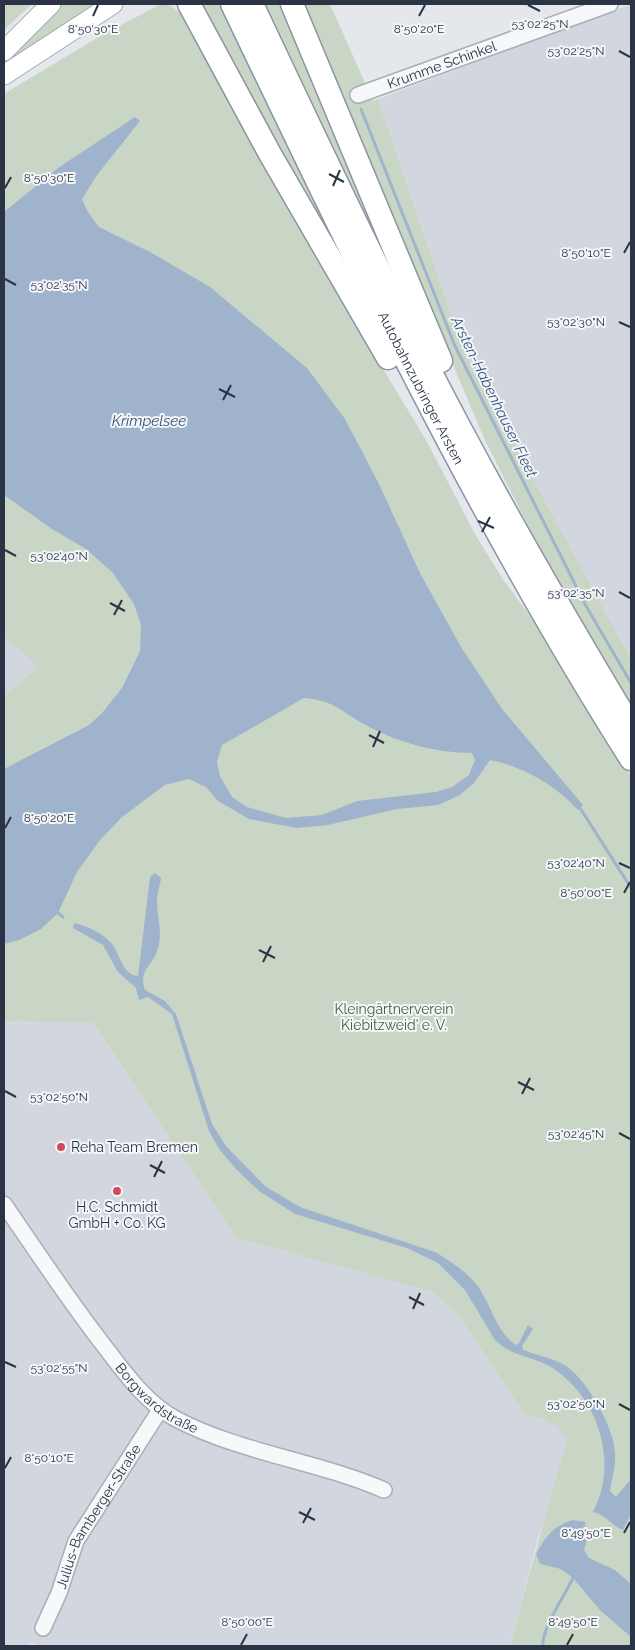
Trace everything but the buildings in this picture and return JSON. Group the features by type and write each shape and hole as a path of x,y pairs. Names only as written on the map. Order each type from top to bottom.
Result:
{"highway":[{"path":"189,4 270,154 398,375 450,429"},
{"name":"Autobahnzubringer Arsten","path":"232,4 346,242 450,429 546,617 631,759"},
{"name":"Autobahnzubringer Arsten","path":"252,4 353,217 450,429 631,727"},
{"path":"292,4 449,380 450,429"}],"main road":[{"path":"4,52 51,4"},
{"path":"4,74 110,6"}],"street":[{"name":"Krumme Schinkel","path":"358,95 610,4"},
{"name":"Borgwardstraße","path":"4,1204 94,1334 128,1377 160,1410 178,1420 226,1440 350,1475 384,1490"},
{"name":"Julius-Bamberger-Straße","path":"43,1628 59,1593 76,1541 160,1410"}],"shaded area":[{"path":"631,4 631,659 463,350 378,99"},
{"path":"4,636 38,667 4,696"},
{"path":"4,1021 93,1023 236,1238 433,1292 458,1315 524,1414 548,1421 562,1429 567,1439 546,1517 538,1538 510,1646 40,1646 29,1643 27,1646 4,1646"}],"green space":[{"path":"4,4 32,4 4,30"},
{"path":"59,4 100,4 4,68 4,60"},
{"name":"Kleingärtnerverein Kiebitzweid' e. V.","path":"161,4 168,4 182,14 362,334 426,440 476,536 504,581 549,641 631,776 631,1646 510,1646 567,1439 554,1425 524,1414 458,1315 433,1292 236,1238 93,1023 4,1021 4,696 38,667 4,636 4,94 102,35"},
{"path":"194,4 225,4 368,303"},
{"path":"260,4 282,4 404,295"},
{"path":"300,4 330,4 373,101 378,99 463,350 631,659 631,707 559,587 484,438"}],"water":[{"name":"Krimpelsee","path":"135,117 140,121 97,175 82,199 88,212 99,227 150,252 210,287 307,368 345,419 378,482 420,573 461,647 502,709 583,805 578,810 560,793 538,778 514,767 490,760 474,783 460,795 438,805 397,809 328,825 297,828 249,819 218,801 206,787 189,779 165,785 122,817 100,840 77,872 58,913 41,929 19,940 4,944 4,769 89,725 102,713 122,688 140,651 141,625 134,604 113,573 86,549 52,529 4,495 4,212 58,168","holes":["304,698 314,699 335,706 375,730 402,741 429,749 472,753 475,760 469,775 452,787 436,792 357,801 322,815 286,818 247,807 232,797 220,776 217,762 222,745"]},
{"path":"155,873 161,878 157,896 160,936 156,954 145,972 143,983 145,990 165,1001 176,1014 212,1124 226,1146 265,1186 300,1207 435,1252 448,1260 468,1275 478,1287 500,1328 516,1345 519,1343 528,1325 533,1329 522,1346 523,1350 563,1364 572,1370 589,1391 610,1430 615,1453 610,1491 616,1497 631,1479 631,1514 623,1530 598,1513 593,1512 601,1493 604,1473 604,1452 600,1432 592,1413 568,1380 551,1367 520,1355 502,1346 495,1340 465,1290 438,1263 407,1248 295,1214 259,1191 219,1149 209,1131 172,1014 148,997 139,1000 136,988 118,972 103,945 73,928 74,923 79,924 95,930 104,936 115,948 128,972 138,976 150,877"},
{"path":"573,1520 585,1522 587,1538 584,1550 589,1558 615,1570 631,1584 631,1637 600,1610 573,1578 561,1569 540,1564 536,1554 543,1542 560,1525"}],"waterway":[{"name":"Arsten-Habenhauser Fleet","path":"361,109 455,346 586,606 631,683"},
{"path":"580,808 631,888"},
{"path":"58,913 63,917"},
{"path":"543,1646 546,1631 573,1575"}],"place":[{"name":"Reha Team Bremen","path":"61,1147"},
{"name":"H.C. Schmidt GmbH + Co. KG","path":"117,1191"}]}
